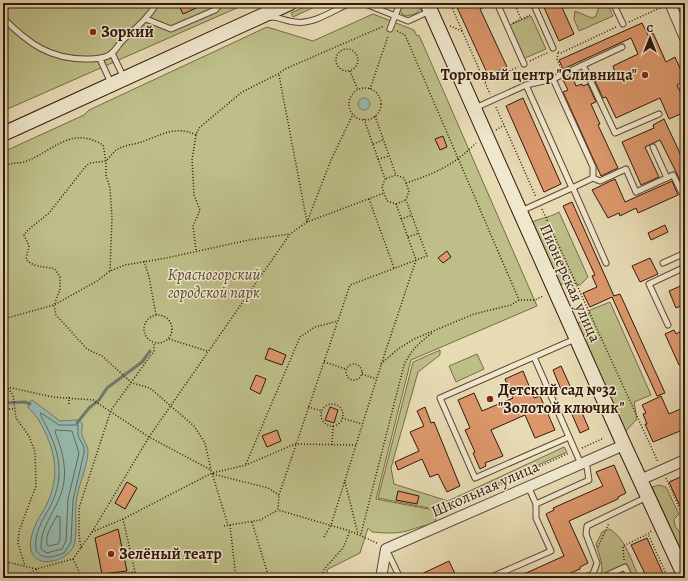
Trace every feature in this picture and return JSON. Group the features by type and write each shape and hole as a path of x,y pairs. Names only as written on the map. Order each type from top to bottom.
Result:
{"street":[{"path":"3,134 290,3"},
{"path":"667,4 685,38"},
{"name":"Пионерская улица","path":"429,7 624,445 685,577"},
{"name":"Школьная улица","path":"385,552 386,549 624,445"},
{"path":"640,480 685,460"},
{"path":"381,578 385,552"}],"lane":[{"path":"3,18 33,44 58,57 100,59 112,53 118,44 146,19 157,3"},
{"path":"146,19 171,29 215,10 221,3"},
{"path":"260,17 273,3"},
{"path":"260,17 278,17 295,22 309,21 350,3"},
{"path":"363,3 408,21 429,7"},
{"path":"390,28 400,3"},
{"path":"496,3 524,64"},
{"path":"533,3 553,48"},
{"path":"613,3 623,24"},
{"path":"474,108 526,85 553,79 622,47"},
{"path":"112,53 118,81"},
{"path":"100,59 118,81"},
{"path":"583,65 615,133 658,114"},
{"path":"553,79 593,167 593,178"},
{"path":"526,85 606,263"},
{"path":"653,147 667,178"},
{"path":"520,212 593,178 600,181 626,170 636,192 673,175 685,199"},
{"path":"663,263 685,252"},
{"path":"668,325 649,284 685,267"},
{"path":"569,436 475,478 440,398 576,338"},
{"path":"534,357 575,451 584,462 589,480 536,504"},
{"path":"489,578 551,551 536,518 536,504 528,486"},
{"path":"584,578 593,574 596,569 595,554 586,534 587,526 648,496"},
{"path":"385,552 389,555 400,578"},
{"path":"601,578 625,567 630,578"}],"path":[{"path":"450,3 539,203 685,521"},
{"path":"514,3 522,19"},
{"path":"485,82 552,51 561,53 667,4"},
{"path":"507,26 537,12"},
{"path":"196,250 194,226 200,210 194,195 192,160 196,135 202,123 242,92 278,74 292,65 383,26 405,34 519,300"},
{"path":"449,26 462,31"},
{"path":"370,89 390,28"},
{"path":"339,45 342,50"},
{"path":"342,50 350,50 357,55 357,66 350,71 342,70 337,66 336,57 342,50"},
{"path":"558,52 557,59 564,74"},
{"path":"681,69 685,67"},
{"path":"350,71 358,90"},
{"path":"278,74 307,222"},
{"path":"307,222 331,160 353,114 349,103 352,95 358,90 370,89 376,94 380,101 379,109 375,116 364,119 353,114"},
{"path":"375,116 396,175"},
{"path":"364,119 385,179 382,187 387,201 396,204 406,200"},
{"path":"196,135 188,131 175,130 160,133 150,139 124,146 114,152 106,161 90,163 49,213 24,233 29,246 26,259 32,266 56,269 60,277 60,290 54,305 56,315 87,349 102,356 132,383 150,388 170,407 194,426 205,443 211,470 229,525 236,578"},
{"path":"3,167 8,163 23,162 62,142 76,138 91,138 103,145 106,161 106,175 110,188 112,218 110,271"},
{"path":"373,144 383,140"},
{"path":"406,183 430,175 459,159 476,144"},
{"path":"378,160 389,156"},
{"path":"278,510 279,495 295,444 350,285 427,256 406,200 409,191 404,178 396,175 385,179"},
{"path":"23,578 36,569 73,558 81,548 149,437 207,351 290,234 307,222 384,193"},
{"path":"369,199 394,268"},
{"path":"324,537 332,525 376,379 416,260 396,204"},
{"path":"401,219 412,215"},
{"path":"408,237 419,233"},
{"path":"3,319 54,305 96,281 110,271 125,265 166,258 196,250 290,234"},
{"path":"144,261 149,277 156,315"},
{"path":"381,365 398,349 414,339 432,333 474,314 511,305 519,300 535,300 543,296"},
{"path":"156,315 162,315 169,320 173,329 169,338 163,343 154,343 147,339 144,330 146,322 156,315"},
{"path":"246,464 300,337 315,327 338,321"},
{"path":"361,535 404,365 409,354 417,344 432,333"},
{"path":"169,338 207,351"},
{"path":"81,548 79,535 79,508 111,410 154,351 154,343"},
{"path":"324,362 346,369"},
{"path":"350,364 357,364 362,368 362,374 358,379 352,380 347,376 346,369 350,364"},
{"path":"362,374 376,379"},
{"path":"3,381 13,395 16,418 29,436 35,452 36,486 20,531 18,543 25,566"},
{"path":"7,387 53,397 93,400 111,410 149,437 211,470"},
{"path":"69,397 69,404"},
{"path":"335,404 341,410 342,418 340,422 333,425 325,423 322,420 322,411 327,405 335,404"},
{"path":"308,407 322,411"},
{"path":"3,409 14,408"},
{"path":"342,418 362,424"},
{"path":"332,445 333,425"},
{"path":"434,528 436,514 604,438"},
{"path":"92,532 123,519 212,473 246,464 295,444 356,445"},
{"path":"212,473 268,488 279,495"},
{"path":"345,481 358,534"},
{"path":"224,526 252,522 269,516 278,510 350,531 377,543"},
{"path":"595,554 614,512"},
{"path":"90,578 135,572 123,519"},
{"path":"252,522 269,578"},
{"path":"625,567 623,546 648,534 652,529"},
{"path":"320,578 325,568 343,548 350,531"},
{"path":"648,534 668,578"},
{"path":"73,558 81,577 86,578"},
{"path":"3,561 36,569"},
{"path":"36,569 40,578"}],"green space":[{"name":"Зоркий","path":"3,3 248,3 3,111"},
{"path":"314,3 323,3 293,17 291,13"},
{"path":"395,3 421,3 423,7 415,14 406,16 402,14"},
{"path":"598,3 607,3 613,16 579,31 574,19 575,11 592,18 596,16 599,6"},
{"path":"676,3 685,3 685,23"},
{"name":"Красногорский городской парк","path":"373,14 414,30 417,36 419,35 537,306 411,360 376,499 439,511 434,524 394,533 372,532 368,528 360,553 328,569 325,578 3,578 3,152 84,115 89,110 267,27 313,41"},
{"path":"531,16 546,49 525,58 518,55 505,27"},
{"path":"559,212 588,277 580,285 565,281 559,287 531,223"},
{"path":"610,302 651,395 634,402 637,419 625,432 575,324 587,319 590,310"},
{"path":"440,350 440,355 418,372 391,468 394,484 448,501 564,447 567,452 439,510 378,498 413,362"},
{"path":"477,354 484,369 456,382 449,366"},
{"path":"659,485 666,487 679,514 674,519 675,526 681,534 685,535 685,559 652,487"},
{"path":"609,529 615,533 624,544 639,578 600,578 602,565 596,544 602,532"}],"water":[{"path":"362,98 366,98 370,104 366,110 362,110 358,106 358,102"},
{"path":"32,400 60,421 78,420 82,423 82,435 88,450 86,465 76,503 75,542 72,549 67,554 61,558 46,562 39,560 34,556 30,546 33,531 48,501 52,489 55,477 55,466 53,454 44,431 36,416 28,407 29,402"}],"building":[{"path":"178,3 207,3 183,14"},
{"path":"455,3 493,3 480,9 507,67 488,75"},
{"path":"542,3 560,3 574,34 559,41"},
{"name":"Торговый центр \"Сливница\"","path":"642,23 648,35 653,33 666,62 675,57 685,79 685,81 677,85 685,102 685,112 669,119 660,98 616,118 606,97 603,98 595,81 615,72 613,66 638,54 631,38 563,69 559,60"},
{"path":"572,76 576,86 588,84 596,102 591,104 600,124 598,125 618,168 601,176 563,92 568,90 563,80"},
{"path":"523,98 561,184 544,192 506,106"},
{"path":"664,119 685,164 685,190 660,140 645,147 659,177 641,185 622,142 654,128 653,125"},
{"path":"443,136 447,147 440,150 435,139"},
{"path":"615,179 625,202 672,181 678,195 638,213 636,208 620,216 619,213 608,218 592,190"},
{"path":"572,202 614,296 620,294 665,393 657,396 612,297 590,307 583,293 597,287 592,276 595,275 563,206"},
{"path":"665,225 668,232 651,240 648,233"},
{"path":"447,251 451,257 443,263 438,258"},
{"path":"650,258 658,274 640,282 632,266"},
{"path":"685,284 685,304 676,308 669,291"},
{"path":"685,329 685,363 679,365 665,334 674,330 676,334"},
{"path":"269,348 286,355 282,365 265,359"},
{"path":"561,366 571,388 562,392 553,370"},
{"path":"523,371 534,398 540,396 555,430 535,438 525,415 491,430 503,456 485,463 486,466 480,469 473,453 475,452 465,430 470,428 458,400 474,393 482,411 513,398 505,379"},
{"path":"256,375 266,379 260,394 250,389"},
{"path":"661,396 669,414 685,407 685,429 653,442 645,424 647,424 643,414 646,413 642,405"},
{"path":"330,407 338,410 334,423 325,420"},
{"path":"425,407 431,423 434,422 460,486 447,492 438,474 430,477 422,459 398,470 395,462 419,451 410,432 424,426 417,411"},
{"path":"580,408 589,429 580,433 571,412"},
{"path":"277,430 281,441 267,447 262,436"},
{"path":"614,465 626,493 618,497 618,499 569,521 588,563 580,567 580,569 559,578 515,578 564,556 546,514 554,510 553,508 603,486 596,472"},
{"path":"685,475 685,517 669,482"},
{"path":"127,482 137,488 125,509 115,503"},
{"path":"398,491 419,496 417,504 396,500"},
{"name":"Зелёный театр","path":"118,529 127,571 102,574 95,538"},
{"path":"647,538 665,578 647,578 631,545"},
{"path":"449,561 457,578 413,578"}],"waterway":[{"path":"77,423 89,408 99,400 107,388 142,362 150,351"},
{"path":"3,403 25,402 30,404"}],"place":[{"name":"Зоркий","path":"93,32"},
{"name":"Торговый центр \"Сливница\"","path":"645,75"},
{"name":"Детский сад №32 \"Золотой ключик\"","path":"490,399"},
{"name":"Зелёный театр","path":"111,554"}]}
